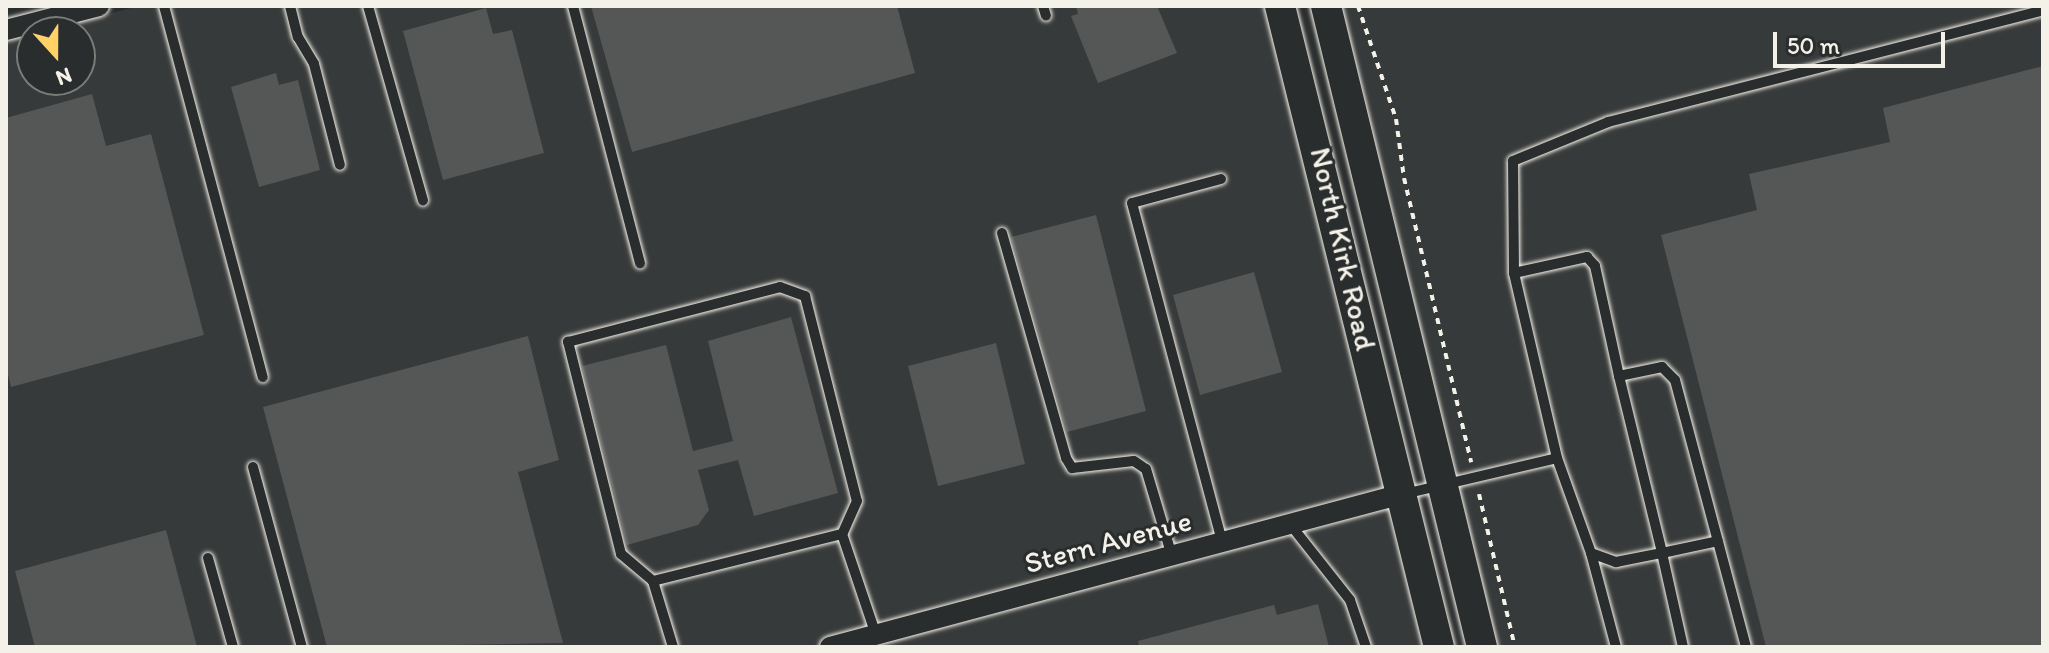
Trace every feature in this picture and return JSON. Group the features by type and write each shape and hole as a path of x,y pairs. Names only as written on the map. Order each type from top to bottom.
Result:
{"main road":[{"name":"North Kirk Road","path":"1280,6 1439,647"},
{"name":"North Kirk Road","path":"1326,6 1482,647"}],"street":[{"path":"6,30 99,6"},
{"name":"Stern Avenue","path":"830,647 1402,494"}],"lane":[{"path":"164,6 263,377"},
{"path":"290,6 298,37 314,64 340,165"},
{"path":"368,6 423,200"},
{"path":"573,6 640,263"},
{"path":"1616,647 1591,553 1557,458 1514,273 1513,161 1608,122 2043,10"},
{"path":"1221,179 1132,203 1222,542"},
{"path":"1002,233 1066,458 1072,468 1134,461 1146,469 1172,556"},
{"path":"1514,273 1587,257 1595,266 1683,647"},
{"path":"673,647 653,581 621,554 568,342 780,287 805,296 857,501 842,534 876,635"},
{"path":"1619,376 1662,367 1675,380 1746,647"},
{"path":"1402,494 1557,458"},
{"path":"253,467 302,647"},
{"path":"1290,524 1350,600 1366,647"},
{"path":"653,581 842,534"},
{"path":"1591,553 1616,562 1718,541"},
{"path":"208,558 233,647"}],"path":[{"path":"1358,6 1396,119 1404,178 1515,647"}],"shaded area":[{"path":"139,6 1264,6 1294,102 1426,647 6,647 6,40 16,38 16,96 96,96 96,17"},
{"path":"1339,6 2043,6 2043,647 1496,647"}],"building":[{"path":"591,6 897,6 915,73 632,152"},
{"path":"1076,6 1157,6 1177,53 1098,83 1071,16 1078,14"},
{"path":"486,8 493,34 512,30 544,153 443,180 403,31"},
{"path":"2043,66 2043,647 1766,647 1661,235 1757,210 1749,174 1890,142 1883,108"},
{"path":"276,73 279,85 298,80 320,170 259,187 231,87"},
{"path":"93,96 106,146 151,134 204,335 11,387 6,367 6,118"},
{"path":"1096,215 1146,411 1067,432 1011,237"},
{"path":"1254,272 1282,372 1200,395 1173,295"},
{"path":"791,317 838,493 754,516 738,460 698,470 709,510 698,525 627,545 582,366 666,345 693,451 733,441 708,341"},
{"path":"528,336 559,460 518,472 563,643 327,647 263,407"},
{"path":"996,343 1025,464 938,486 908,366"},
{"path":"166,530 197,647 35,647 15,571"},
{"path":"1318,604 1329,647 1139,647 1138,641 1274,605 1277,615"}]}
